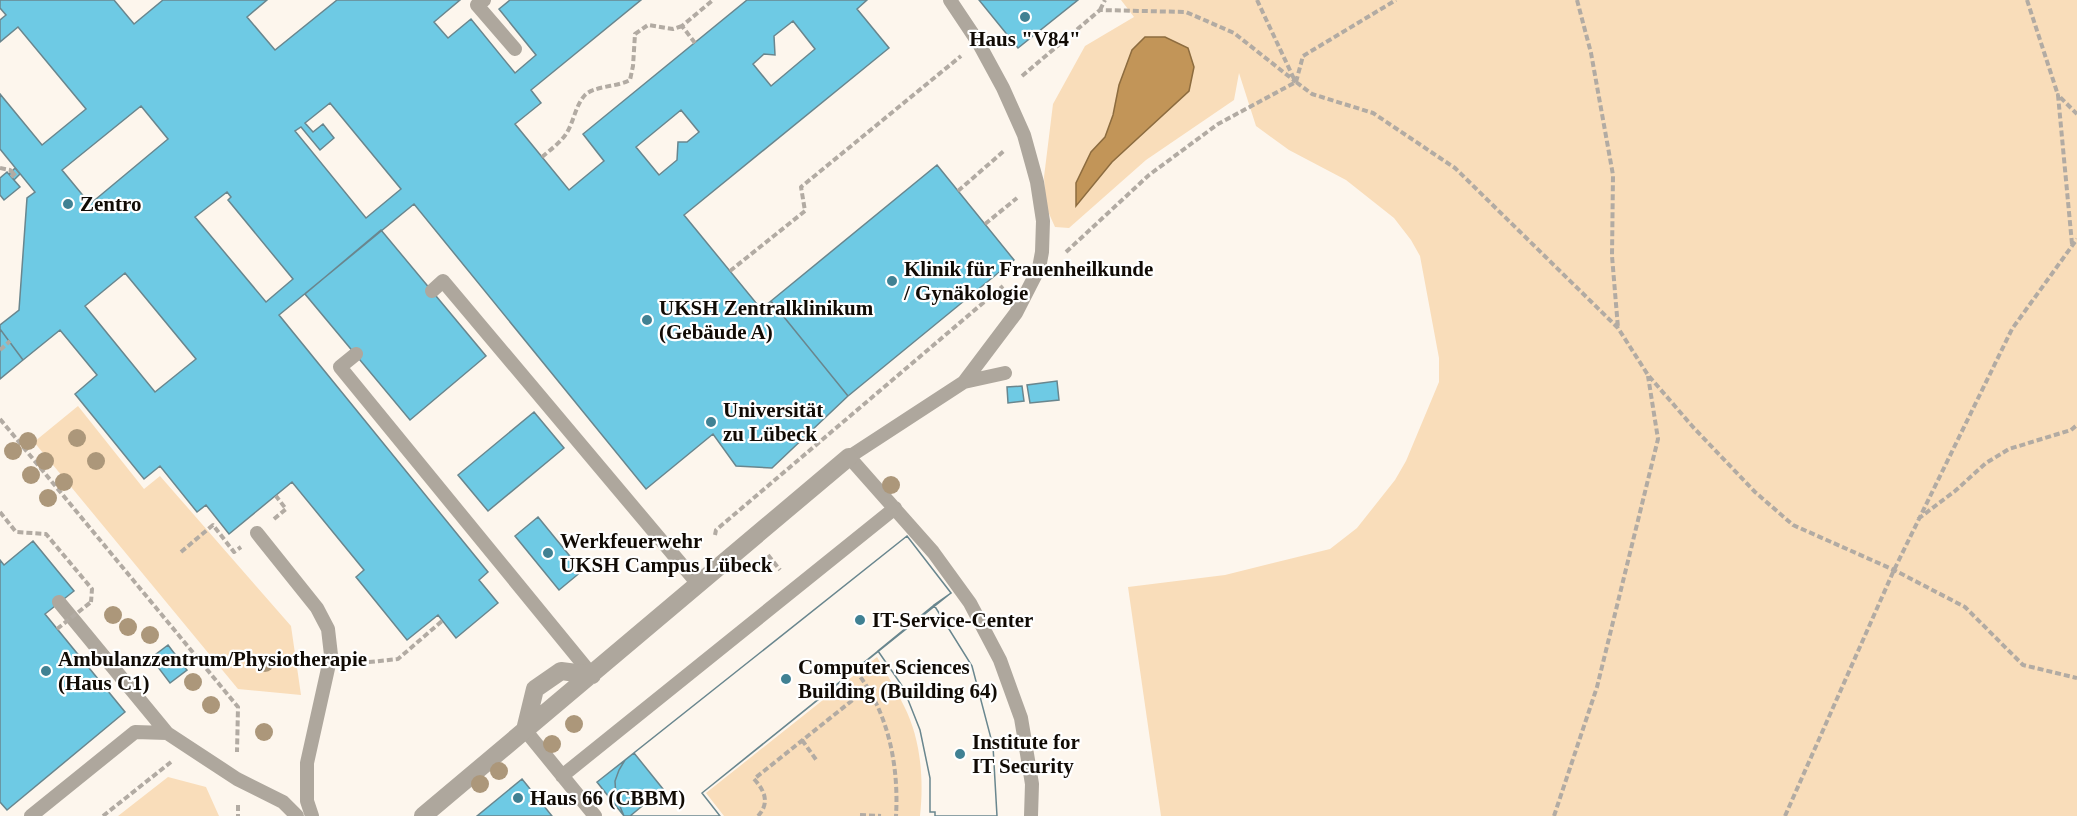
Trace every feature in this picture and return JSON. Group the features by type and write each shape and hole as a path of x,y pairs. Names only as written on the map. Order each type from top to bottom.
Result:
{"street":[{"path":"423,816 849,457"},
{"path":"525,730 535,689 561,671 592,675"}],"lane":[{"path":"484,0 477,5 515,49"},
{"path":"950,0 978,42 1004,88 1024,135 1037,182 1043,221 1039,268 1016,314 964,381 849,457 933,552 970,603 1000,660 1021,718 1032,784 1031,816"},
{"path":"432,291 443,281 698,584"},
{"path":"356,354 340,367 592,675"},
{"path":"964,381 1005,373"},
{"path":"562,776 895,508"},
{"path":"257,533 317,608 328,629 331,656 307,763 307,801 312,816"},
{"path":"59,602 167,733 237,779 283,802 297,816"},
{"path":"525,730 595,816"},
{"path":"31,816 135,732 167,733"}],"path":[{"path":"542,157 566,134 577,107 585,95 593,90 620,85 630,80 635,34 648,25 673,29 682,26 713,0"},
{"path":"1004,88 1012,84 1100,10 1105,0"},
{"path":"1257,0 1296,82"},
{"path":"1065,254 1149,175 1209,130 1245,108 1296,82 1303,56 1396,0"},
{"path":"1577,0 1591,53 1613,175 1612,256 1618,328"},
{"path":"2027,0 2058,95 2072,245"},
{"path":"1100,10 1186,12 1234,33 1312,94 1372,113 1455,168 1618,328 1648,375 1693,427 1755,492 1793,525 1894,570 1965,607 2023,665 2077,678"},
{"path":"682,26 695,43"},
{"path":"730,271 805,211 801,188 978,42"},
{"path":"2058,95 2077,114"},
{"path":"958,191 1024,135"},
{"path":"0,168 10,170 14,174"},
{"path":"985,224 1037,182"},
{"path":"1785,816 1917,519 2012,329 2077,239"},
{"path":"716,530 1008,281"},
{"path":"0,350 10,341"},
{"path":"1554,816 1597,687 1658,439 1648,375"},
{"path":"0,419 238,707 238,816"},
{"path":"1917,519 1955,491 1986,463 2009,449 2071,430 2077,425"},
{"path":"0,512 16,532 46,534 92,589 91,602 57,629"},
{"path":"181,552 213,525 234,552 257,533"},
{"path":"329,666 398,659 442,621"},
{"path":"855,670 869,687 883,720 893,756 897,799 896,816"},
{"path":"758,816 766,802 764,790 754,779 869,687"},
{"path":"802,740 818,761"},
{"path":"103,816 189,749"},
{"path":"860,815 881,816"}],"shaded area":[{"path":"1121,0 2077,0 2077,816 1161,816 1128,587 1225,575 1330,549 1357,528 1395,480 1406,461 1439,382 1439,358 1420,256 1411,240 1394,218 1346,180 1289,150 1256,126 1239,73 1234,100 1146,160 1069,228 1055,227 1046,207 1044,177 1053,104 1085,46 1134,17","holes":["1119,85 1112,162 1077,205 1091,152 1105,137 1113,115"]},
{"path":"1145,37 1165,37 1188,48 1194,67 1189,91 1112,162 1076,206 1076,183 1091,152 1105,137 1113,115 1119,85 1132,50"},
{"path":"78,406 144,489 160,476 291,626 301,695 238,689 34,442"},
{"path":"877,657 910,719 918,746 922,788 920,816 724,816 706,793"},
{"path":"168,777 206,787 219,816 118,816"}],"building":[{"name":"UKSH Zentralklinikum (Gebäude A)","path":"0,0 114,0 134,24 163,0 267,0 247,17 275,50 337,0 460,0 434,22 448,38 471,19 515,73 536,55 499,9 510,0 641,0 531,90 541,103 515,124 569,190 604,161 583,134 747,0 867,0 857,9 889,48 684,215 761,309 771,301 848,396 772,468 736,466 713,434 646,489 414,204 279,315 488,572 479,580 498,603 456,638 438,615 407,640 356,577 364,570 292,482 229,534 206,505 197,512 160,466 144,479 75,394 97,375 60,330 23,360 0,329 0,325 19,310 27,198 35,192 0,149 0,94 42,145 86,109 18,27 0,42 0,20 6,15 0,8","holes":["793,21 815,49 771,86 753,64 764,54 775,55 774,36","330,103 401,189 366,218 295,131 301,127 320,150 334,138 323,124 313,132 305,123","141,106 168,139 90,204 62,170","681,110 699,132 687,142 678,142 677,160 659,175 636,147","227,192 231,197 228,200 293,279 266,302 195,217","125,273 196,359 155,392 85,306"]},
{"name":"Haus \"V84\"","path":"979,0 1078,0 1018,48"},
{"name":"Klinik für Frauenheilkunde / Gynäkologie","path":"937,165 1014,260 848,396 771,301"},
{"path":"15,168 20,174 14,180 9,174"},
{"path":"7,172 20,187 4,200 0,195 0,178"},
{"path":"381,230 486,356 410,420 305,294"},
{"path":"0,329 23,360 0,379"},
{"path":"1057,381 1059,400 1030,403 1027,385"},
{"path":"1022,386 1024,401 1008,403 1007,387"},
{"path":"534,412 564,448 488,511 458,475"},
{"name":"Werkfeuerwehr UKSH Campus Lübeck","path":"538,517 582,571 559,590 515,536"},
{"name":"Computer Sciences Building (Building 64)","path":"907,536 951,593 934,605 972,666 993,746 997,816 935,816 935,812 930,812 930,778 920,730 903,687 878,651 702,793 720,816 624,816 616,797 615,781 625,760"},
{"name":"Computer Sciences Building (Building 64)","path":"907,536 951,593 702,793 720,816 624,816 616,797 615,781 625,760"},
{"name":"Ambulanzzentrum/Physiotherapie (Haus C1)","path":"33,541 74,591 45,614 125,712 7,810 0,802 0,560 4,565"},
{"path":"934,605 972,666 993,746 997,816 935,816 935,812 930,812 930,778 920,730 903,687 878,651"},
{"path":"168,645 187,670 170,683 151,658"},
{"path":"634,753 663,789 630,816 624,816 597,782"},
{"name":"Haus 66 (CBBM)","path":"522,779 552,816 477,816"}],"place":[{"name":"Haus \"V84\"","path":"1025,17"},
{"name":"Zentro","path":"68,204"},
{"name":"Klinik für Frauenheilkunde / Gynäkologie","path":"892,281"},
{"name":"UKSH Zentralklinikum (Gebäude A)","path":"647,320"},
{"name":"Universität zu Lübeck","path":"711,422"},
{"name":"Werkfeuerwehr UKSH Campus Lübeck","path":"548,553"},
{"name":"IT-Service-Center","path":"860,620"},
{"name":"Ambulanzzentrum/Physiotherapie (Haus C1)","path":"46,671"},
{"name":"Computer Sciences Building (Building 64)","path":"786,679"},
{"name":"Institute for IT Security","path":"960,754"},
{"name":"Haus 66 (CBBM)","path":"518,798"}]}
